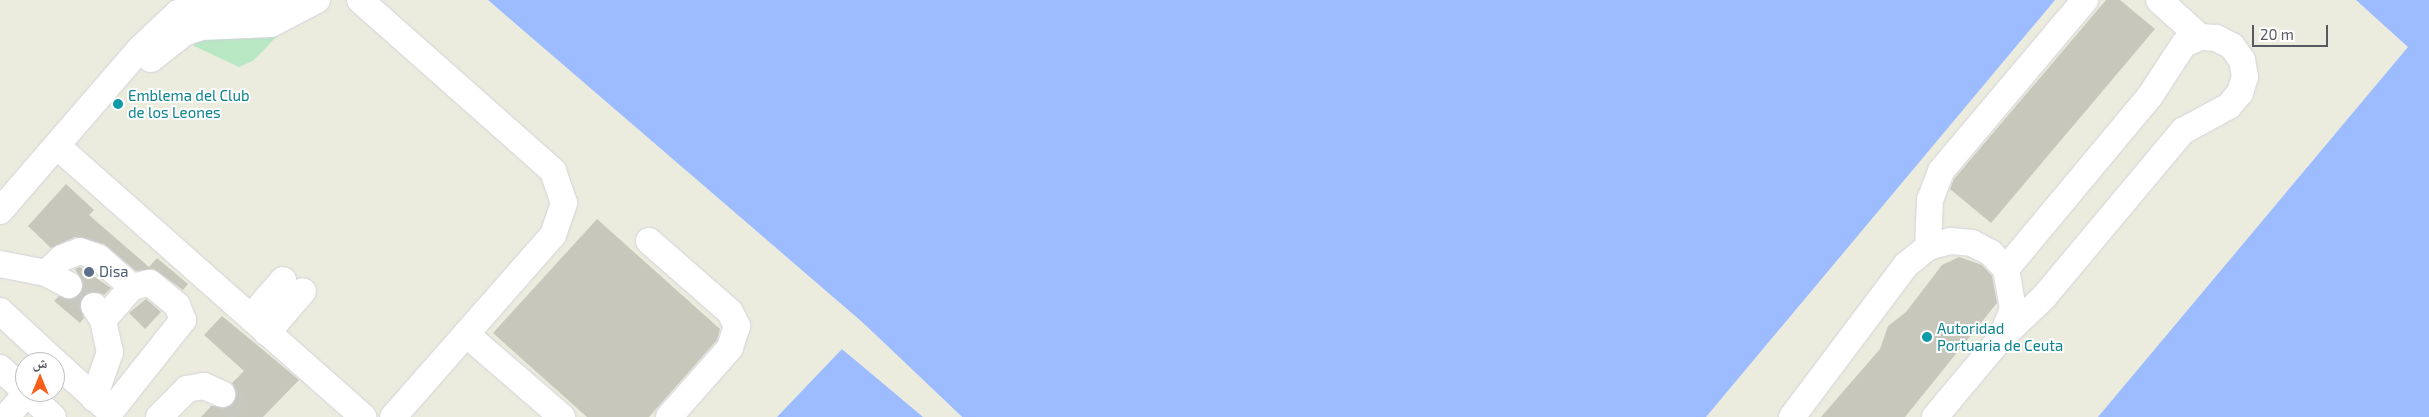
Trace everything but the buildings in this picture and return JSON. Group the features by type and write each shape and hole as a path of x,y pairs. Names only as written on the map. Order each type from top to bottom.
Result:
{"street":[{"path":"0,211 57,146 145,54 166,22 192,7 223,3 257,6 284,0"},
{"path":"145,54 192,30 271,24 317,0"},
{"path":"326,0 367,6 553,171 562,192 562,214 553,235 393,417"},
{"path":"1928,247 1930,200 1941,171 2085,0"},
{"path":"2159,0 2200,37"},
{"path":"1935,417 2001,338 2044,297 2183,131 2228,106 2240,93 2245,77 2242,60 2232,46 2216,38 2200,37 2184,44 2150,96 2006,269"},
{"path":"57,146 363,417"},
{"path":"649,241 730,312 737,326 730,348 669,417"},
{"path":"1794,416 1906,265 1928,247 1950,241 1972,243 1991,252 2006,269 2012,309 2001,338"},
{"path":"46,273 62,258 80,251 99,258 132,287"},
{"path":"0,264 46,273 69,285"},
{"path":"150,283 158,286 177,305 183,320 107,409 110,352 98,313 132,287 150,283"},
{"path":"259,325 293,285"},
{"path":"0,311 44,352"},
{"path":"466,334 562,417"},
{"path":"0,368 15,382"},
{"path":"65,371 107,409"},
{"path":"159,417 188,389 204,386 222,394"},
{"path":"6,417 20,402"},
{"path":"36,402 53,417"}],"green space":[{"path":"281,32 253,61 239,67 194,46 192,40"}],"water":[{"path":"488,0 2055,0 1706,417 962,417 861,321"},
{"path":"2356,0 2429,0 2429,417 2098,417 2408,47"},
{"path":"842,349 923,417 777,417"}],"pier":[{"path":"861,321 962,417 959,417"},
{"path":"843,347 925,415 926,417 842,349"}],"tunnel":[{"path":"69,285 94,306"},
{"path":"222,394 247,417"}],"place":[{"name":"Emblema del Club de los Leones","path":"118,104"},
{"name":"Disa","path":"89,272"},
{"name":"Autoridad Portuaria de Ceuta","path":"1927,337"}]}
